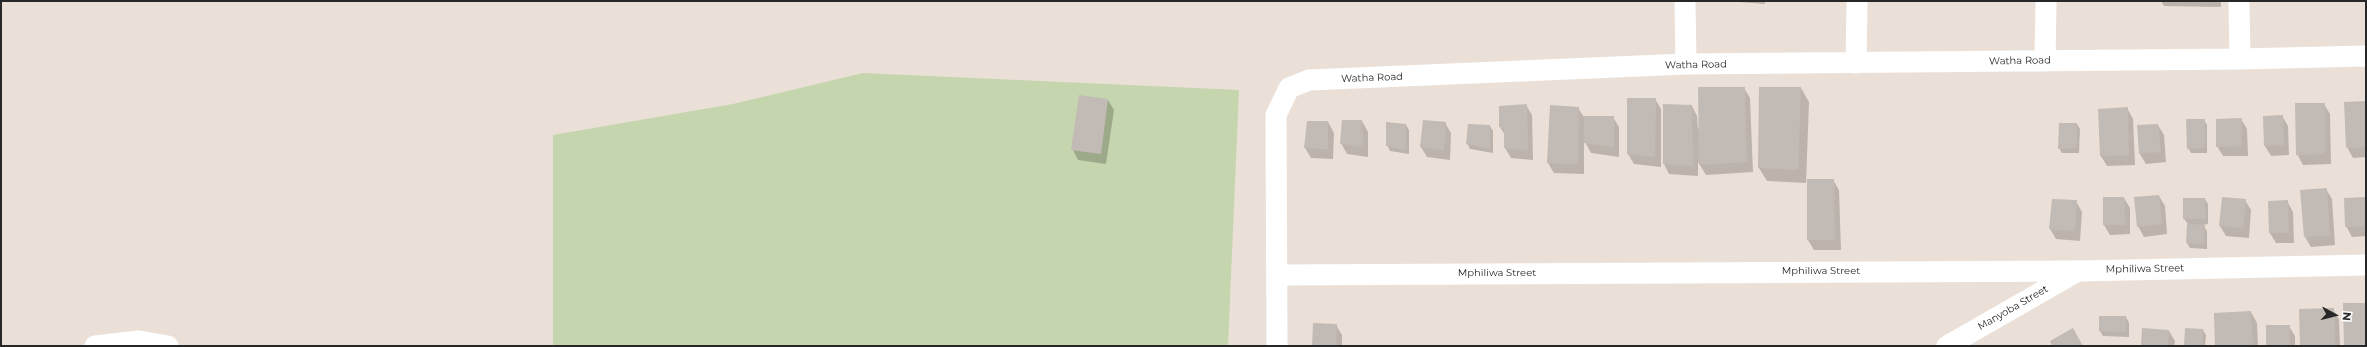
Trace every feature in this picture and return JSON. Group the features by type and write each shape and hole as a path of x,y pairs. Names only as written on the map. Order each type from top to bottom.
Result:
{"street":[{"path":"1685,1 1686,64"},
{"path":"1856,63 1857,1"},
{"path":"2045,61 2046,1"},
{"path":"2238,1 2240,59"},
{"name":"Watha Road","path":"1277,346 1276,115 1289,88 1309,80 1686,64 2240,59 2366,56"},
{"name":"Mphiliwa Street","path":"1276,275 2079,271 2366,265"},
{"name":"Manyoba Street","path":"1947,346 2079,271"},
{"path":"95,346 138,344 168,346"}],"green space":[{"path":"863,73 1239,90 1228,346 553,346 553,135 733,104"}],"building":[{"path":"1698,87 1745,87 1747,162 1699,165"},
{"path":"1759,87 1801,87 1798,170 1758,168"},
{"path":"1079,95 1108,99 1101,154 1071,150"},
{"path":"1627,98 1656,98 1655,157 1627,154"},
{"path":"2366,101 2366,147 2346,148 2344,102"},
{"path":"2295,103 2325,103 2325,154 2296,155"},
{"path":"1527,104 1528,150 1504,148 1504,128 1499,127 1499,106"},
{"path":"1663,104 1692,105 1693,166 1663,164"},
{"path":"1550,105 1579,107 1578,164 1547,163"},
{"path":"2128,107 2129,155 2100,156 2098,109"},
{"path":"2283,115 2284,145 2264,146 2263,116"},
{"path":"1584,116 1614,116 1614,147 1584,143"},
{"path":"2242,118 2242,146 2216,147 2216,119"},
{"path":"2186,119 2205,119 2205,148 2187,149"},
{"path":"1342,120 1362,120 1363,147 1340,144"},
{"path":"1423,120 1446,122 1444,150 1420,147"},
{"path":"1307,121 1328,121 1328,149 1304,148"},
{"path":"1386,122 1406,124 1406,150 1386,146"},
{"path":"2059,123 2077,123 2077,148 2058,149"},
{"path":"1468,124 1490,125 1490,149 1466,144"},
{"path":"2158,124 2161,152 2139,154 2137,125"},
{"path":"1807,179 1834,179 1835,240 1807,240"},
{"path":"2327,188 2330,235 2304,237 2300,190"},
{"path":"2159,195 2162,224 2137,227 2134,197"},
{"path":"2103,197 2124,197 2125,225 2103,225"},
{"path":"2222,197 2246,199 2243,228 2219,226"},
{"path":"2366,197 2366,226 2345,227 2344,198"},
{"path":"2183,198 2205,198 2206,219 2183,219"},
{"path":"2052,199 2077,200 2075,231 2049,229"},
{"path":"2288,200 2289,233 2269,233 2268,201"},
{"path":"2187,224 2205,225 2204,244 2186,243"},
{"path":"2343,303 2366,303 2366,346 2344,346"},
{"path":"2334,308 2335,346 2300,346 2299,309"},
{"path":"2251,311 2253,346 2215,346 2214,313"},
{"path":"2099,316 2126,316 2126,332 2099,331"},
{"path":"1313,323 1337,324 1336,346 1312,346"},
{"path":"2266,325 2290,325 2290,346 2266,346"},
{"path":"2073,328 2083,346 2052,346 2050,341"},
{"path":"2142,328 2169,330 2168,346 2141,346"},
{"path":"2185,328 2203,329 2203,346 2184,346"}]}
